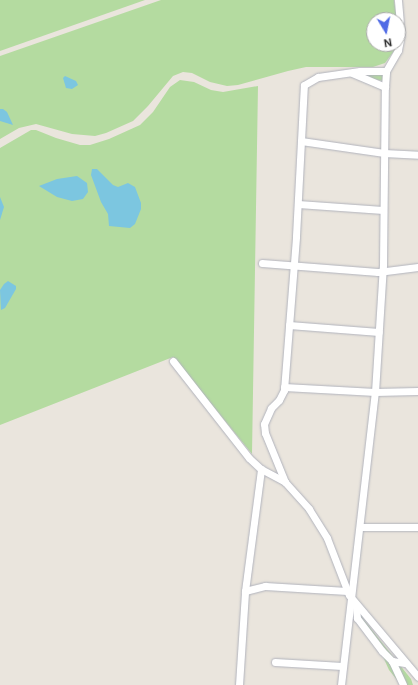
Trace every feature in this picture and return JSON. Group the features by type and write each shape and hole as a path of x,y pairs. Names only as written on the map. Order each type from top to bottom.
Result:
{"street":[{"path":"341,685 349,594 361,527 375,392 382,271 384,87 386,71 398,50 401,35 398,0"},
{"path":"386,71 365,71 318,77 304,85 294,265 284,387 279,400 266,417 264,424 265,433 285,482 309,509 327,538 349,594 356,605 418,677"},
{"path":"352,73 384,87"},
{"path":"301,141 384,153 418,155"},
{"path":"298,204 383,210"},
{"path":"262,263 382,271 418,267"},
{"path":"289,325 379,332"},
{"path":"173,361 250,458 261,469 285,482"},
{"path":"284,387 375,392 418,391"},
{"path":"239,685 245,591 261,469"},
{"path":"361,527 418,527"},
{"path":"245,591 265,586 349,594"},
{"path":"356,605 358,620 392,661 403,685"},
{"path":"392,661 405,663"},
{"path":"275,662 342,666"}],"green space":[{"path":"0,0 145,0 0,51"},
{"path":"161,0 394,0 396,12 366,12 366,52 393,52 385,63 373,67 306,67 238,85 227,86 210,82 192,73 183,72 173,76 148,106 133,121 106,133 95,136 72,134 36,124 19,128 0,139 0,56"},
{"path":"373,74 382,74 383,81 363,77"},
{"path":"180,80 194,82 211,90 223,92 258,86 252,454 173,357 0,425 0,148 31,130 36,130 80,145 90,145 109,139 140,125 153,112 170,87"},
{"path":"356,610 411,679 413,685 401,685 389,670 380,650"}],"water":[{"path":"65,76 76,81 78,85 72,89 66,88 63,78"},
{"path":"0,109 7,112 13,125 0,121"},
{"path":"92,169 97,169 113,185 118,187 128,183 135,187 141,203 141,209 135,224 130,228 109,226 108,214 101,202 91,175"},
{"path":"77,176 87,183 88,192 83,199 72,201 57,197 39,186 57,179"},
{"path":"0,197 4,207 0,220"},
{"path":"8,281 16,286 16,289 5,308 1,310 0,290"}]}
